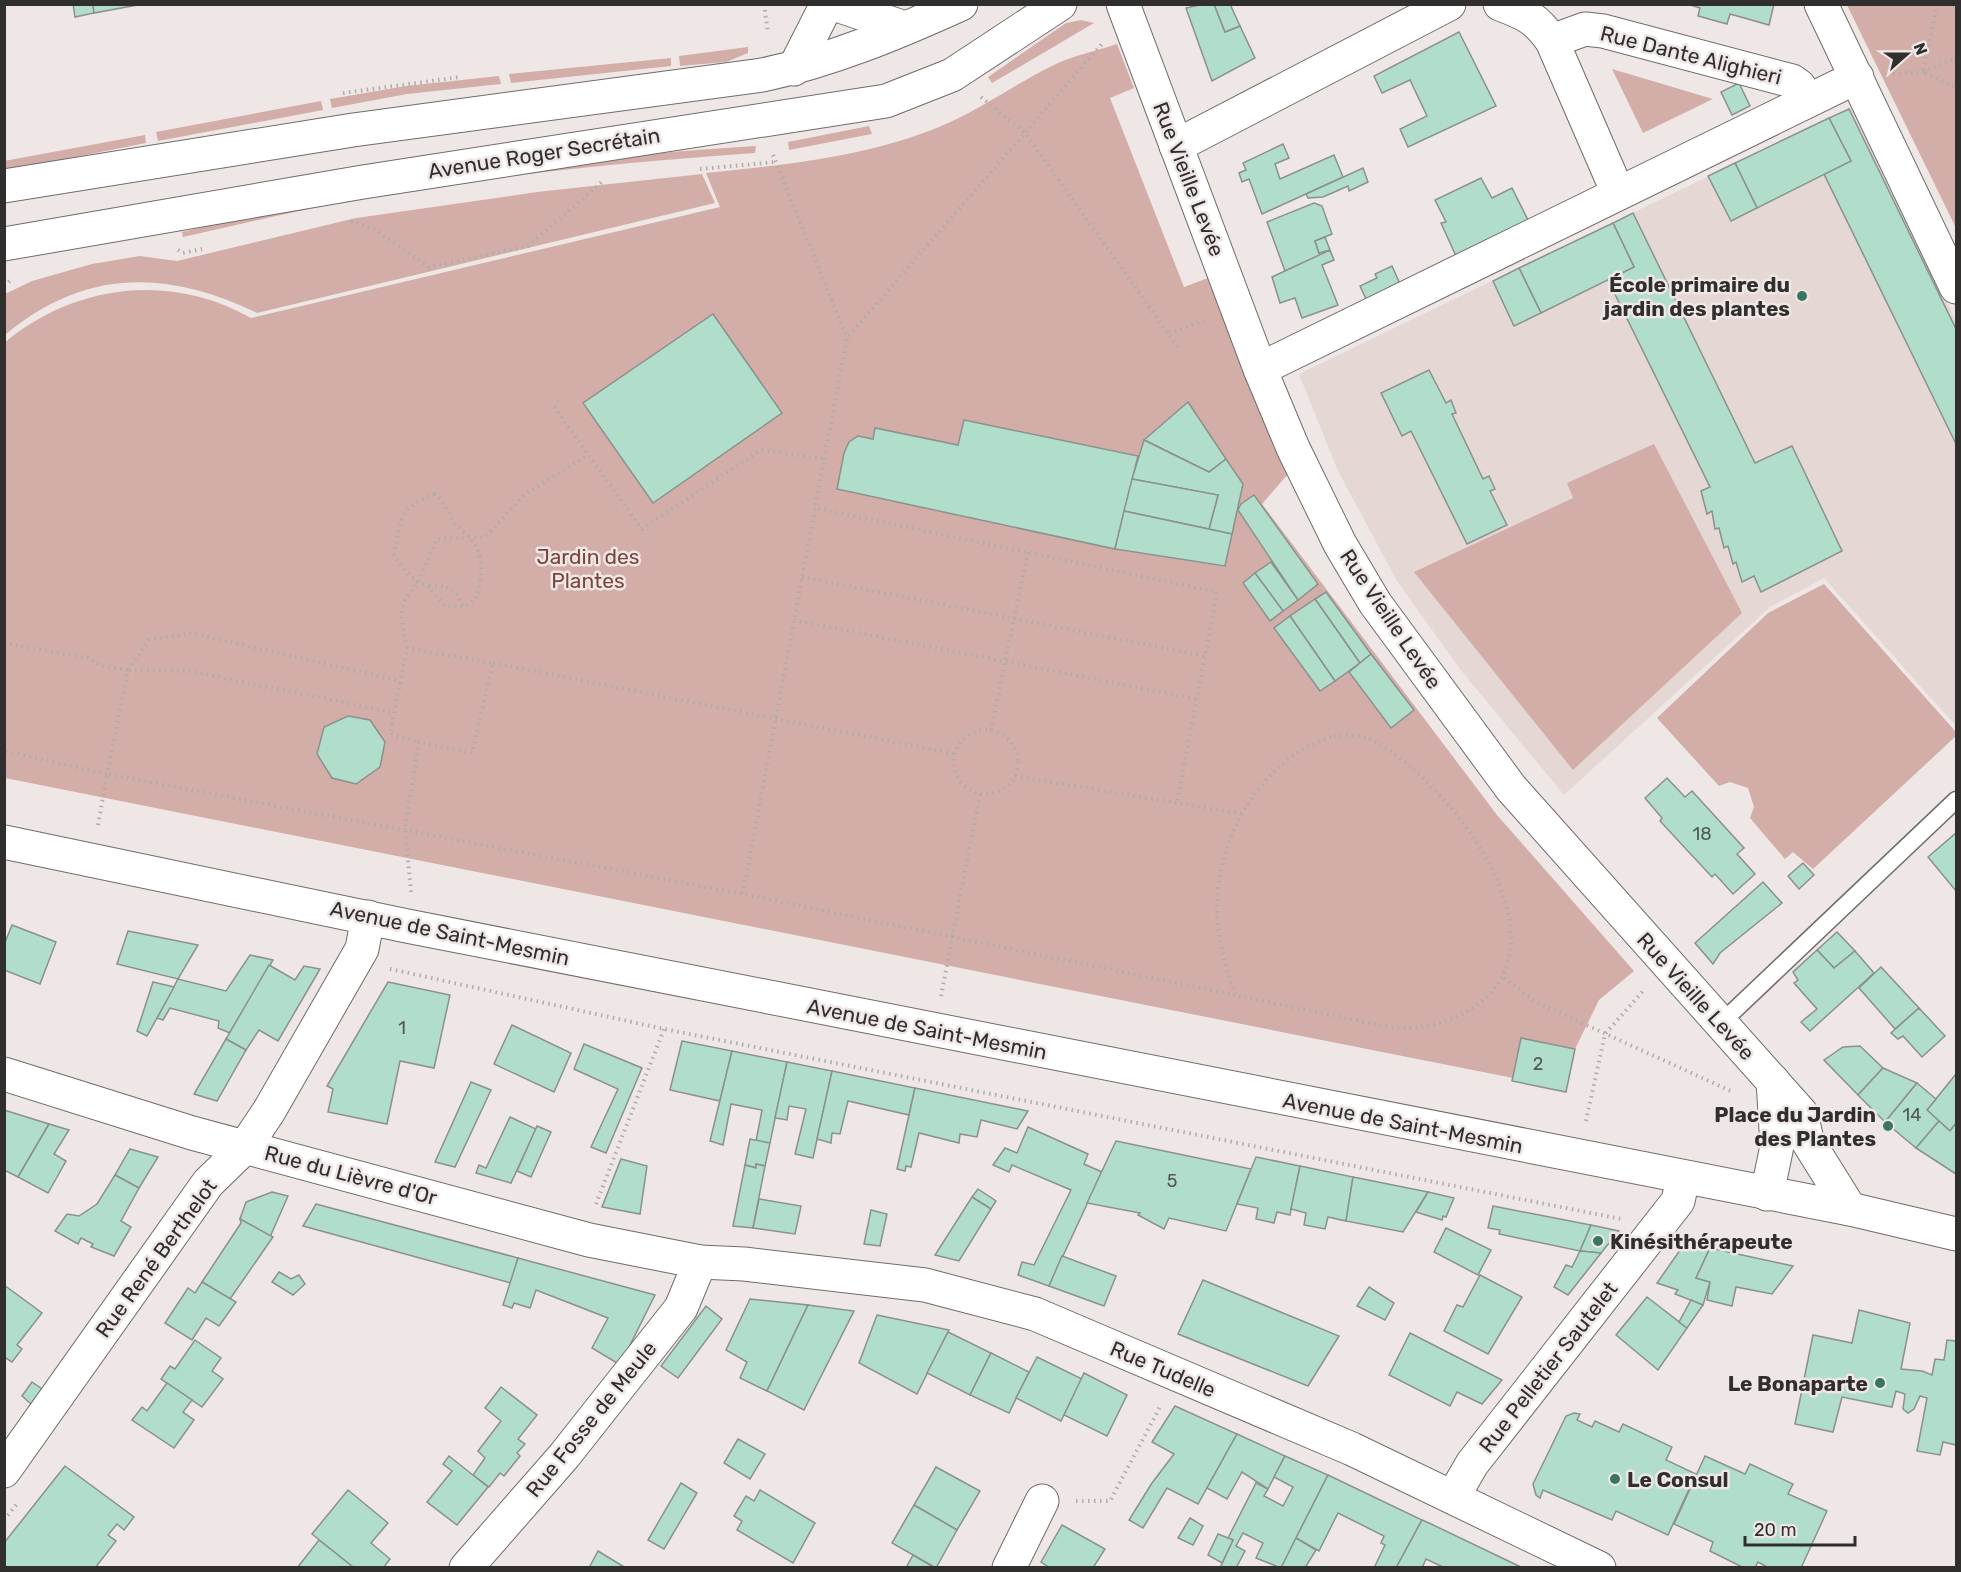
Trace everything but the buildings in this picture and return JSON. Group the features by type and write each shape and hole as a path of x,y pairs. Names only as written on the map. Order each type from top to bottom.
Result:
{"street":[{"path":"794,69 827,4"},
{"path":"834,4 905,28"},
{"path":"4,186 353,130 794,69 905,28 961,4"},
{"name":"Avenue Roger Secrétain","path":"4,244 363,182 886,101 952,75 1060,4"},
{"name":"Rue Vieille Levée","path":"1123,4 1260,369 1293,448 1329,523 1375,603 1511,788 1773,1081"},
{"path":"1176,146 1449,4"},
{"path":"1500,4 1540,23 1552,41 1618,193"},
{"path":"1821,4 1956,287"},
{"name":"Rue Dante Alighieri","path":"1552,41 1586,29 1603,30 1792,81 1799,86 1807,101"},
{"name":"Rue Dante Alighieri","path":"1260,369 1857,77"},
{"name":"Avenue de Saint-Mesmin","path":"4,842 368,917 1683,1178 1850,1209"},
{"name":"Rue René Berthelot","path":"4,1471 208,1183 245,1147 269,1111 362,949 368,917"},
{"name":"Rue du Lièvre d'Or","path":"4,1074 245,1147 589,1240 700,1262"},
{"path":"1767,1194 1778,1146 1773,1081"},
{"path":"1773,1081 1801,1113 1807,1140 1850,1209 1956,1234"},
{"name":"Rue Pelletier Sautelet","path":"1453,1497 1472,1464 1678,1201 1683,1178"},
{"name":"Rue Tudelle","path":"700,1262 744,1264 925,1286 1035,1314 1352,1449 1599,1568"},
{"name":"Rue Fosse de Meule","path":"466,1568 564,1456 681,1308 700,1262"},
{"path":"1009,1568 1042,1501"}],"lane":[{"path":"1720,1024 1956,800"}],"path":[{"path":"764,4 768,33"},
{"path":"1923,72 1937,4"},
{"path":"743,894 847,338 1103,42"},
{"path":"1923,72 1956,58"},
{"path":"1923,72 1956,87"},
{"path":"978,94 1025,133 1180,350"},
{"path":"772,155 847,338"},
{"path":"692,169 775,162"},
{"path":"343,219 374,229 429,267 528,246 608,177"},
{"path":"175,248 183,253 206,248"},
{"path":"4,286 11,280"},
{"path":"1168,333 1207,320"},
{"path":"554,407 642,529 761,450 824,459"},
{"path":"494,663 472,753 390,734 407,648 401,615 405,599 418,582 437,538 484,537 525,494 588,455"},
{"path":"429,586 445,606 463,607 475,600 482,572 479,554 470,538 454,522 442,499 434,494 407,507 400,523 394,554 405,571 418,582 429,586 446,586 459,596 463,607"},
{"path":"815,508 1217,592 1177,803"},
{"path":"991,730 1028,552"},
{"path":"802,577 1205,656"},
{"path":"794,620 1197,699"},
{"path":"98,826 128,670 149,639 192,633 400,681"},
{"path":"4,643 88,658 99,665 128,670 189,671 394,713"},
{"path":"407,648 955,754"},
{"path":"991,730 1009,739 1015,747 1018,756 1015,776 1000,790 980,794 962,783 954,764 955,754 958,745 973,732 991,730"},
{"path":"4,751 107,774 405,828 954,936 1235,995 1370,1023 1408,1028 1447,1021 1485,1000 1504,978 1511,950 1506,898 1494,870 1456,815 1415,769 1369,738 1334,736 1292,755 1259,788 1243,814 1221,871 1217,902 1223,953 1235,995"},
{"path":"412,901 405,828 418,742"},
{"path":"1015,776 1243,814"},
{"path":"938,1007 954,936 980,794"},
{"path":"383,967 664,1029 1629,1220"},
{"path":"1504,978 1536,1002 1740,1095"},
{"path":"1585,1128 1605,1034 1649,984"},
{"path":"593,1211 664,1029"},
{"path":"1042,1501 1110,1501 1166,1395"}],"shaded area":[{"path":"1854,106 1956,321 1956,726 1824,578 1770,607 1564,795 1460,669 1397,581 1338,471 1299,374"}],"green space":[{"path":"1847,5 1956,5 1956,228"},
{"path":"1081,20 1094,23 992,83 988,77 1066,23"},
{"name":"Jardin des Plantes","path":"1117,44 1134,88 1110,98 1184,287 1208,278 1288,474 1262,504 1497,815 1634,971 1599,1000 1575,1049 1566,1092 1512,1081 1513,1078 5,778 4,343 31,323 61,308 92,297 124,291 156,290 188,294 220,303 251,318 720,207 706,173 825,158 883,146 954,120 1056,64"},
{"path":"748,47 748,53 726,62 680,66 679,56"},
{"path":"671,58 671,66 511,83 509,74"},
{"path":"1612,69 1713,99 1643,133"},
{"path":"499,76 501,84 407,94 332,108 330,99 406,86"},
{"path":"321,101 323,110 158,141 156,132"},
{"path":"869,126 872,134 789,150 788,142"},
{"path":"145,135 146,143 5,171 4,161"},
{"path":"756,146 755,153 650,161 494,178 338,203 183,237 182,232 324,201 467,176 611,158"},
{"path":"702,174 715,203 257,313 190,289 158,283 127,283 95,287 65,298 35,313 5,335 5,294 32,281 92,264 140,256 177,261 356,218 537,192"},
{"path":"1654,444 1742,613 1573,770 1414,572 1573,498 1567,483"},
{"path":"1824,584 1956,732 1956,736 1813,869 1793,852 1785,859 1750,818 1754,807 1748,788 1730,782 1719,786 1657,718 1768,613"}],"place":[{"name":"École primaire du jardin des plantes","path":"1802,296"},
{"name":"Place du Jardin des Plantes","path":"1888,1126"},
{"name":"Kinésithérapeute","path":"1598,1241"},
{"name":"Le Bonaparte","path":"1880,1383"},
{"name":"Le Consul","path":"1615,1479"}]}
